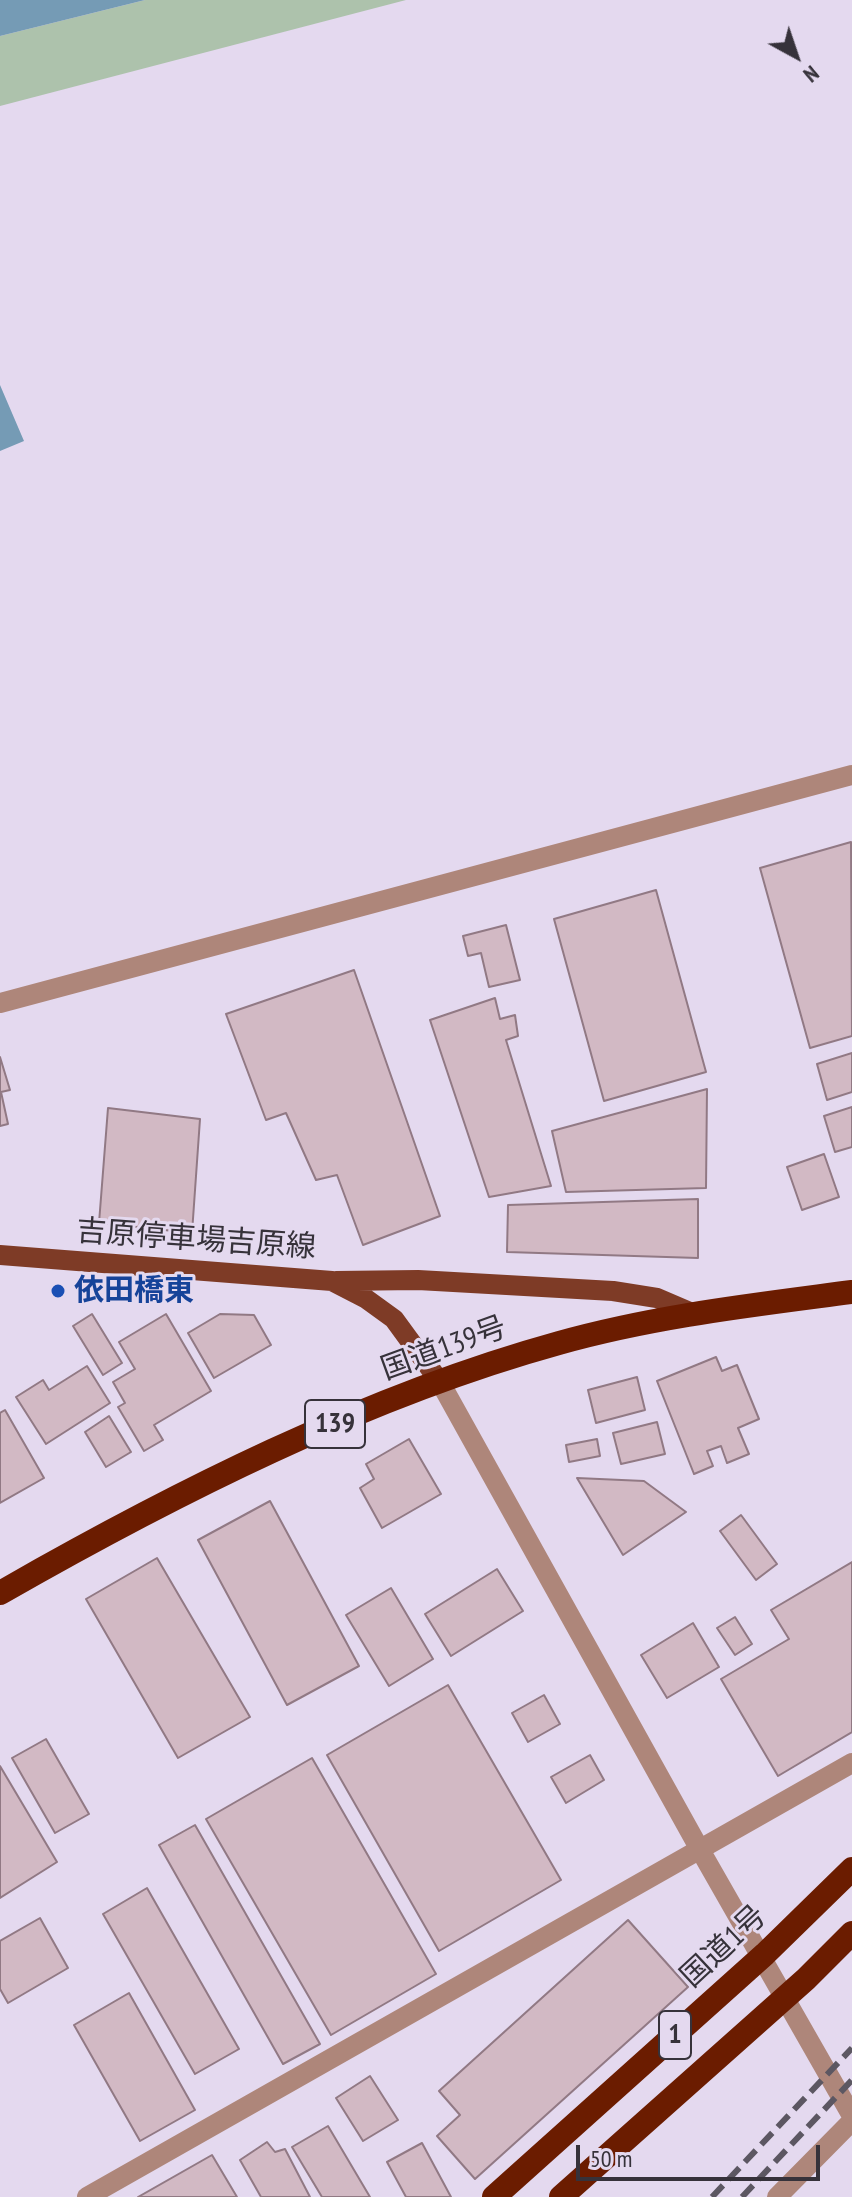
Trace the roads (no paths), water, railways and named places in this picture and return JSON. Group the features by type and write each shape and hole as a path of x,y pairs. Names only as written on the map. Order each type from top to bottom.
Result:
{"highway":[{"name":"国道139号","path":"0,1593 100,1535 302,1437 440,1382 559,1343 692,1313 852,1292"},
{"name":"国道1号","path":"494,2197 765,1954 852,1869"},
{"name":"1","path":"561,2197 806,1979 852,1933"}],"main road":[{"name":"吉原停車場吉原線","path":"0,1255 332,1281 365,1298 394,1319 440,1382"},
{"path":"332,1281 418,1280 613,1291 657,1298 692,1313"}],"street":[{"path":"0,1003 852,775"},
{"path":"440,1382 852,2118 777,2197"},
{"path":"87,2197 852,1763"}],"water":[{"path":"0,0 145,0 0,36"},
{"path":"0,385 24,441 0,451"}],"railway":[{"path":"712,2197 852,2048"},
{"path":"742,2197 852,2080"}],"place":[{"name":"依田橋東","path":"58,1291"}]}
